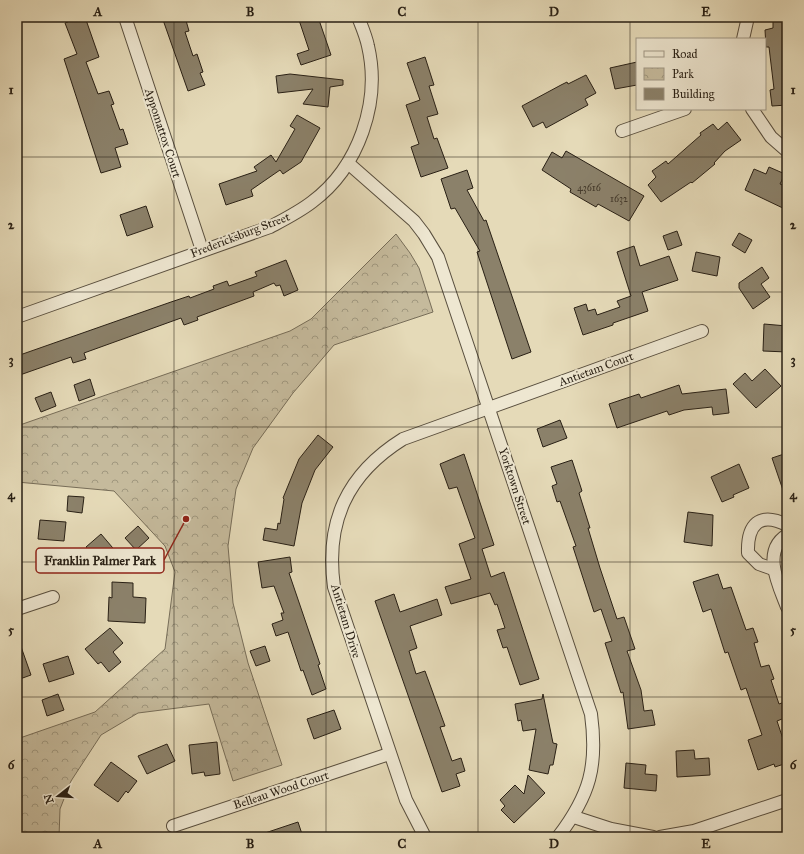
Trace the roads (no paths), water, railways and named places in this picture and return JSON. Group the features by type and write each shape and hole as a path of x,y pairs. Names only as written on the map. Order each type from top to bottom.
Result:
{"street":[{"name":"Appomattox Court","path":"125,17 202,250"},
{"name":"Fredericksburg Street","path":"17,317 270,227 295,214 326,191 348,163 359,141 366,121 371,98 371,72 368,46 358,17"},
{"path":"743,38 748,17"},
{"path":"622,131 682,110"},
{"path":"753,110 771,137 787,151"},
{"name":"Yorktown Street","path":"348,163 414,221 438,257 447,279 591,714 594,739 593,766 586,790 574,817 558,837"},
{"name":"Antietam Court","path":"489,407 702,331"},
{"name":"Antietam Drive","path":"425,837 406,800 334,587 331,553 337,519 345,499 354,482 370,463 386,449 416,432 489,407"},
{"path":"773,570 759,564 748,554 749,532 754,525 764,519 777,520 787,525"},
{"path":"787,535 776,546 773,570 787,608"},
{"path":"17,609 53,597"},
{"name":"Belleau Wood Court","path":"173,826 390,754"},
{"path":"660,837 694,831 787,800"},
{"path":"574,817 612,829 653,837"}],"place":[{"name":"Franklin Palmer Park","path":"186,519"}]}
